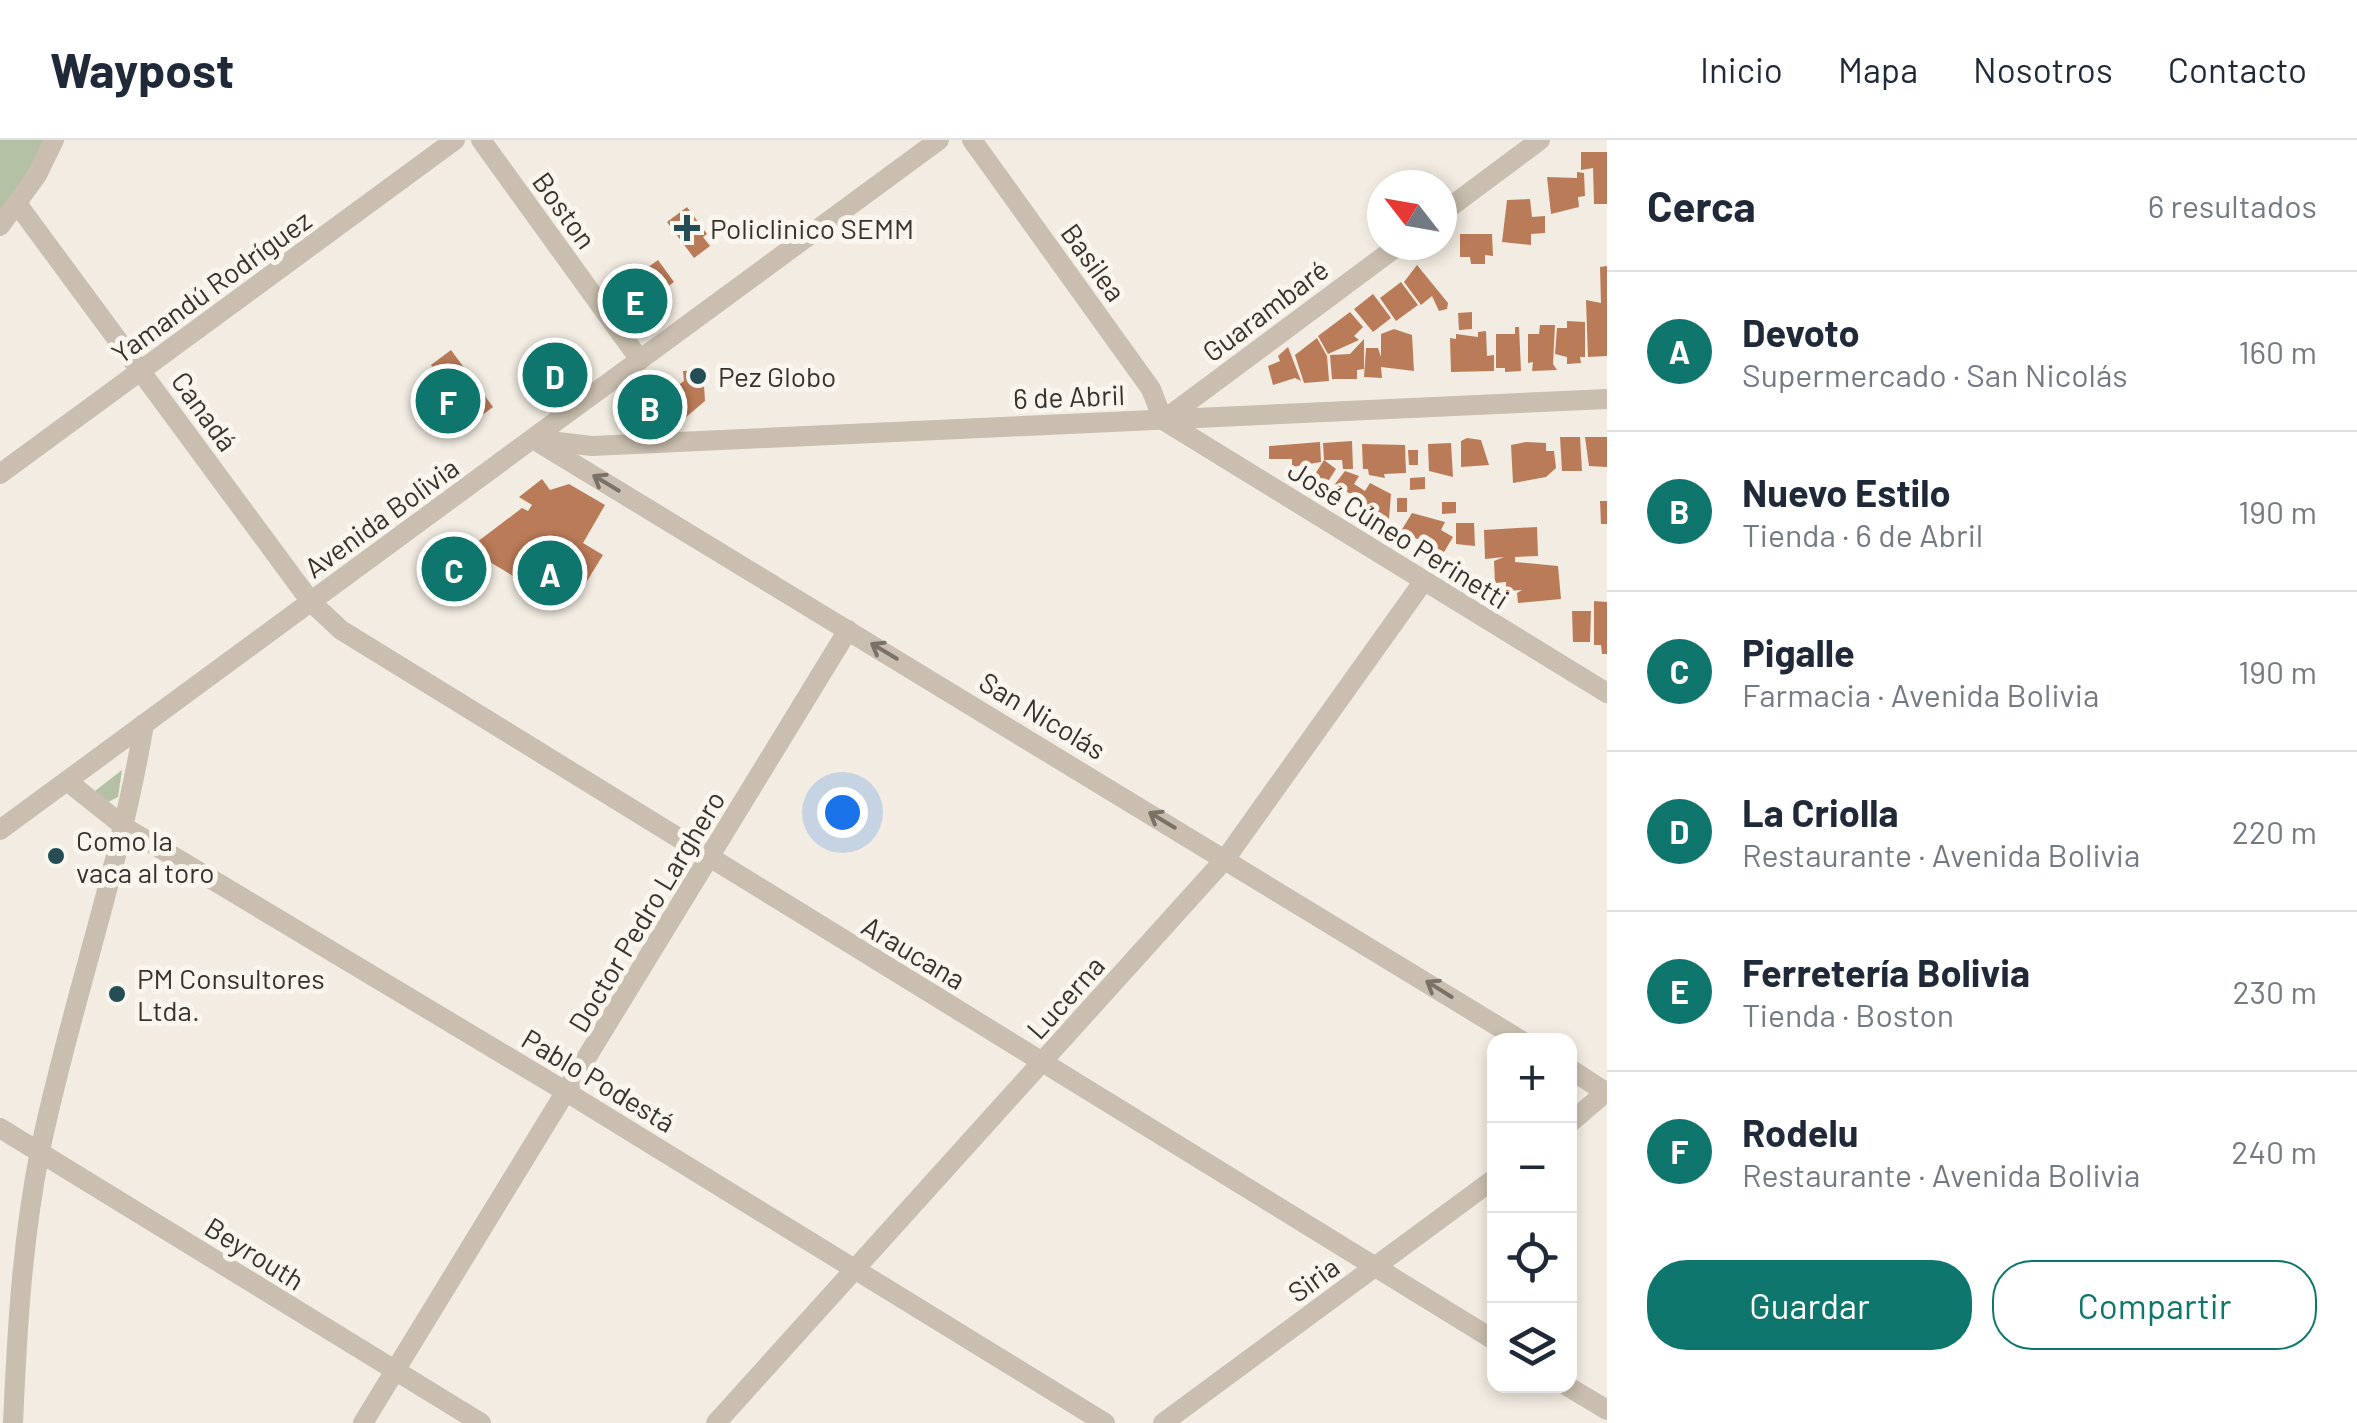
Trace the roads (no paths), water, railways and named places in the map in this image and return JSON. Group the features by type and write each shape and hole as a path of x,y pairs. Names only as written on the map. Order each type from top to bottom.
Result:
{"street":[{"path":"0,226 18,204 54,140"},
{"name":"Yamandú Rodríguez","path":"0,474 455,140"},
{"name":"Boston","path":"481,140 640,360"},
{"name":"Avenida Bolivia","path":"0,830 938,140"},
{"name":"Basilea","path":"972,140 1152,388 1164,420"},
{"path":"1457,202 1540,140"},
{"name":"Canadá","path":"18,204 311,602"},
{"name":"Guarambaré","path":"1164,420 1379,260"},
{"name":"6 de Abril","path":"534,439 592,446 1607,399"},
{"name":"José Cúneo Perinetti","path":"1164,420 1607,692"},
{"name":"San Nicolás","path":"534,439 1511,1033"},
{"name":"Lucerna","path":"716,1423 1226,858 1423,582"},
{"name":"Araucana","path":"311,602 341,630 1487,1336"},
{"name":"Doctor Pedro Larghero","path":"363,1423 848,630"},
{"path":"14,1423 18,1306 40,1153 126,828 144,724"},
{"name":"Pablo Podestá","path":"67,780 126,828 568,1093 1105,1423"},
{"path":"1577,1074 1607,1092 1577,1117"},
{"name":"Beyrouth","path":"0,1128 481,1423"},
{"name":"Siria","path":"1162,1423 1487,1184"},
{"path":"1577,1392 1607,1410"}],"place":[{"name":"Policlinico SEMM","path":"687,228"},
{"name":"Ferretería Bolivia","path":"635,301"},
{"name":"La Criolla","path":"555,375"},
{"name":"Pez Globo","path":"698,376"},
{"name":"Rodelu","path":"448,401"},
{"name":"Nuevo Estilo","path":"650,407"},
{"name":"Pigalle","path":"454,569"},
{"name":"Devoto","path":"550,573"},
{"name":"Como la vaca al toro","path":"56,856"},
{"name":"PM Consultores Ltda.","path":"117,994"}]}
